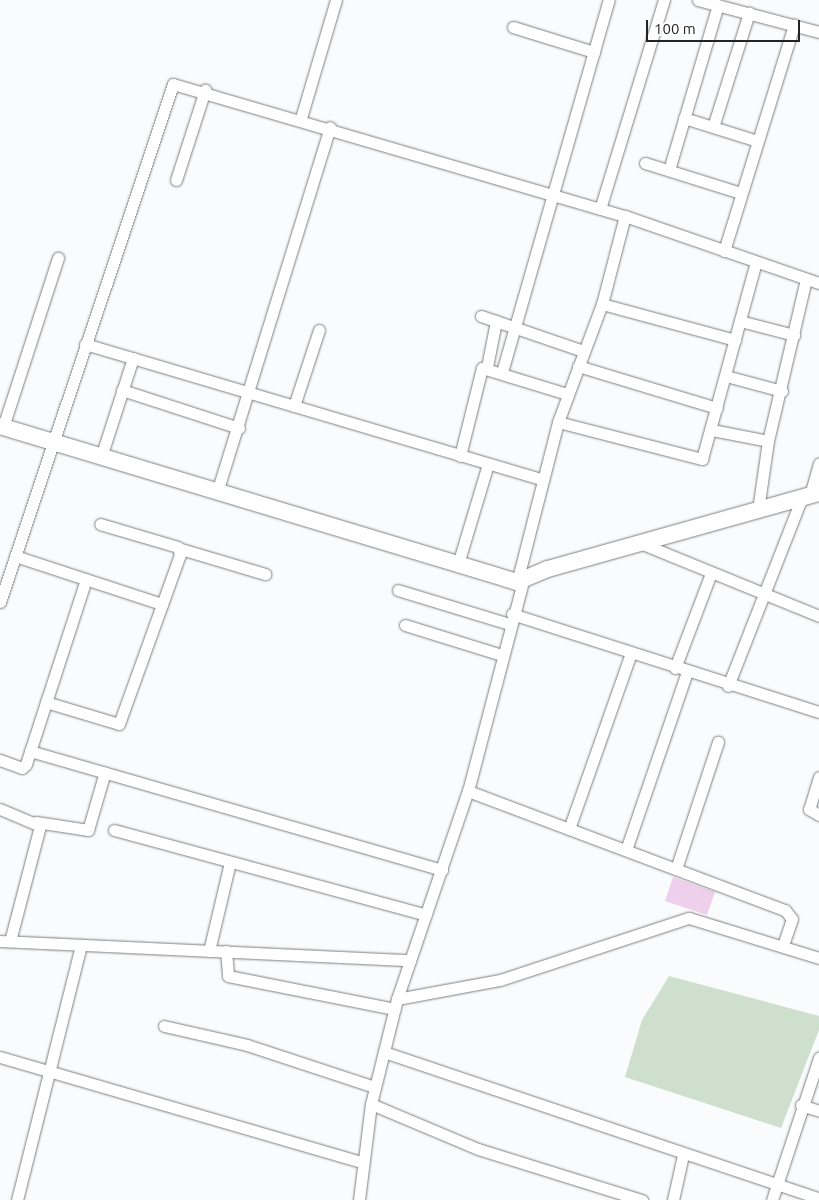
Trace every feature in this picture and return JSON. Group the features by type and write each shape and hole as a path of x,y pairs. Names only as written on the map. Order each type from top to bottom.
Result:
{"street":[{"path":"301,118 336,0"},
{"path":"600,209 664,0"},
{"path":"698,0 819,32"},
{"path":"502,372 551,194 594,52 605,1"},
{"path":"668,170 718,5"},
{"path":"714,127 749,13"},
{"path":"724,251 794,25"},
{"path":"513,27 594,52"},
{"path":"0,602 170,88 176,84 204,90 301,118 625,216 819,282"},
{"path":"176,180 204,90"},
{"path":"684,118 758,141"},
{"path":"217,492 251,394 330,127"},
{"path":"645,163 741,193"},
{"path":"359,1200 362,1162 371,1104 396,1004 468,791 558,422 602,304 625,216"},
{"path":"58,258 2,427 520,582 541,571 810,495"},
{"path":"558,422 696,459 705,454 756,262"},
{"path":"758,510 768,441 782,391 806,279"},
{"path":"602,304 735,340"},
{"path":"481,316 584,351"},
{"path":"487,367 496,321"},
{"path":"740,321 794,335"},
{"path":"294,406 319,330"},
{"path":"85,344 543,480"},
{"path":"100,457 133,358"},
{"path":"578,366 717,408"},
{"path":"460,456 480,370 487,367 567,394"},
{"path":"726,376 782,391"},
{"path":"122,390 239,428"},
{"path":"712,430 768,441"},
{"path":"728,686 763,595 810,495 819,463"},
{"path":"458,564 488,464"},
{"path":"100,524 265,574"},
{"path":"639,542 763,595 819,616"},
{"path":"46,702 119,724 181,549"},
{"path":"15,556 162,604"},
{"path":"674,668 711,573"},
{"path":"0,760 24,767 86,579"},
{"path":"398,590 631,653 728,686 819,712"},
{"path":"405,625 502,655"},
{"path":"569,829 631,653"},
{"path":"626,850 687,672"},
{"path":"676,870 718,742"},
{"path":"30,750 442,870"},
{"path":"0,809 36,822 88,830 105,772"},
{"path":"819,777 809,809 819,815"},
{"path":"468,791 790,913 783,945"},
{"path":"36,822 40,831 5,941 410,960"},
{"path":"114,830 426,915"},
{"path":"209,951 230,862"},
{"path":"226,951 228,976 396,1004 500,980 689,918 783,945 819,958"},
{"path":"19,1200 81,945"},
{"path":"164,1026 247,1045 375,1087"},
{"path":"384,1052 683,1155 819,1198"},
{"path":"0,1057 362,1162"},
{"path":"772,1200 801,1105 819,1058"},
{"path":"371,1104 478,1149 642,1200"},
{"path":"801,1105 819,1111"},
{"path":"673,1200 683,1155"}],"green space":[{"path":"669,976 819,1016 819,1030 781,1128 625,1077 642,1020"}],"building":[{"path":"673,877 715,892 707,915 665,901"}]}
